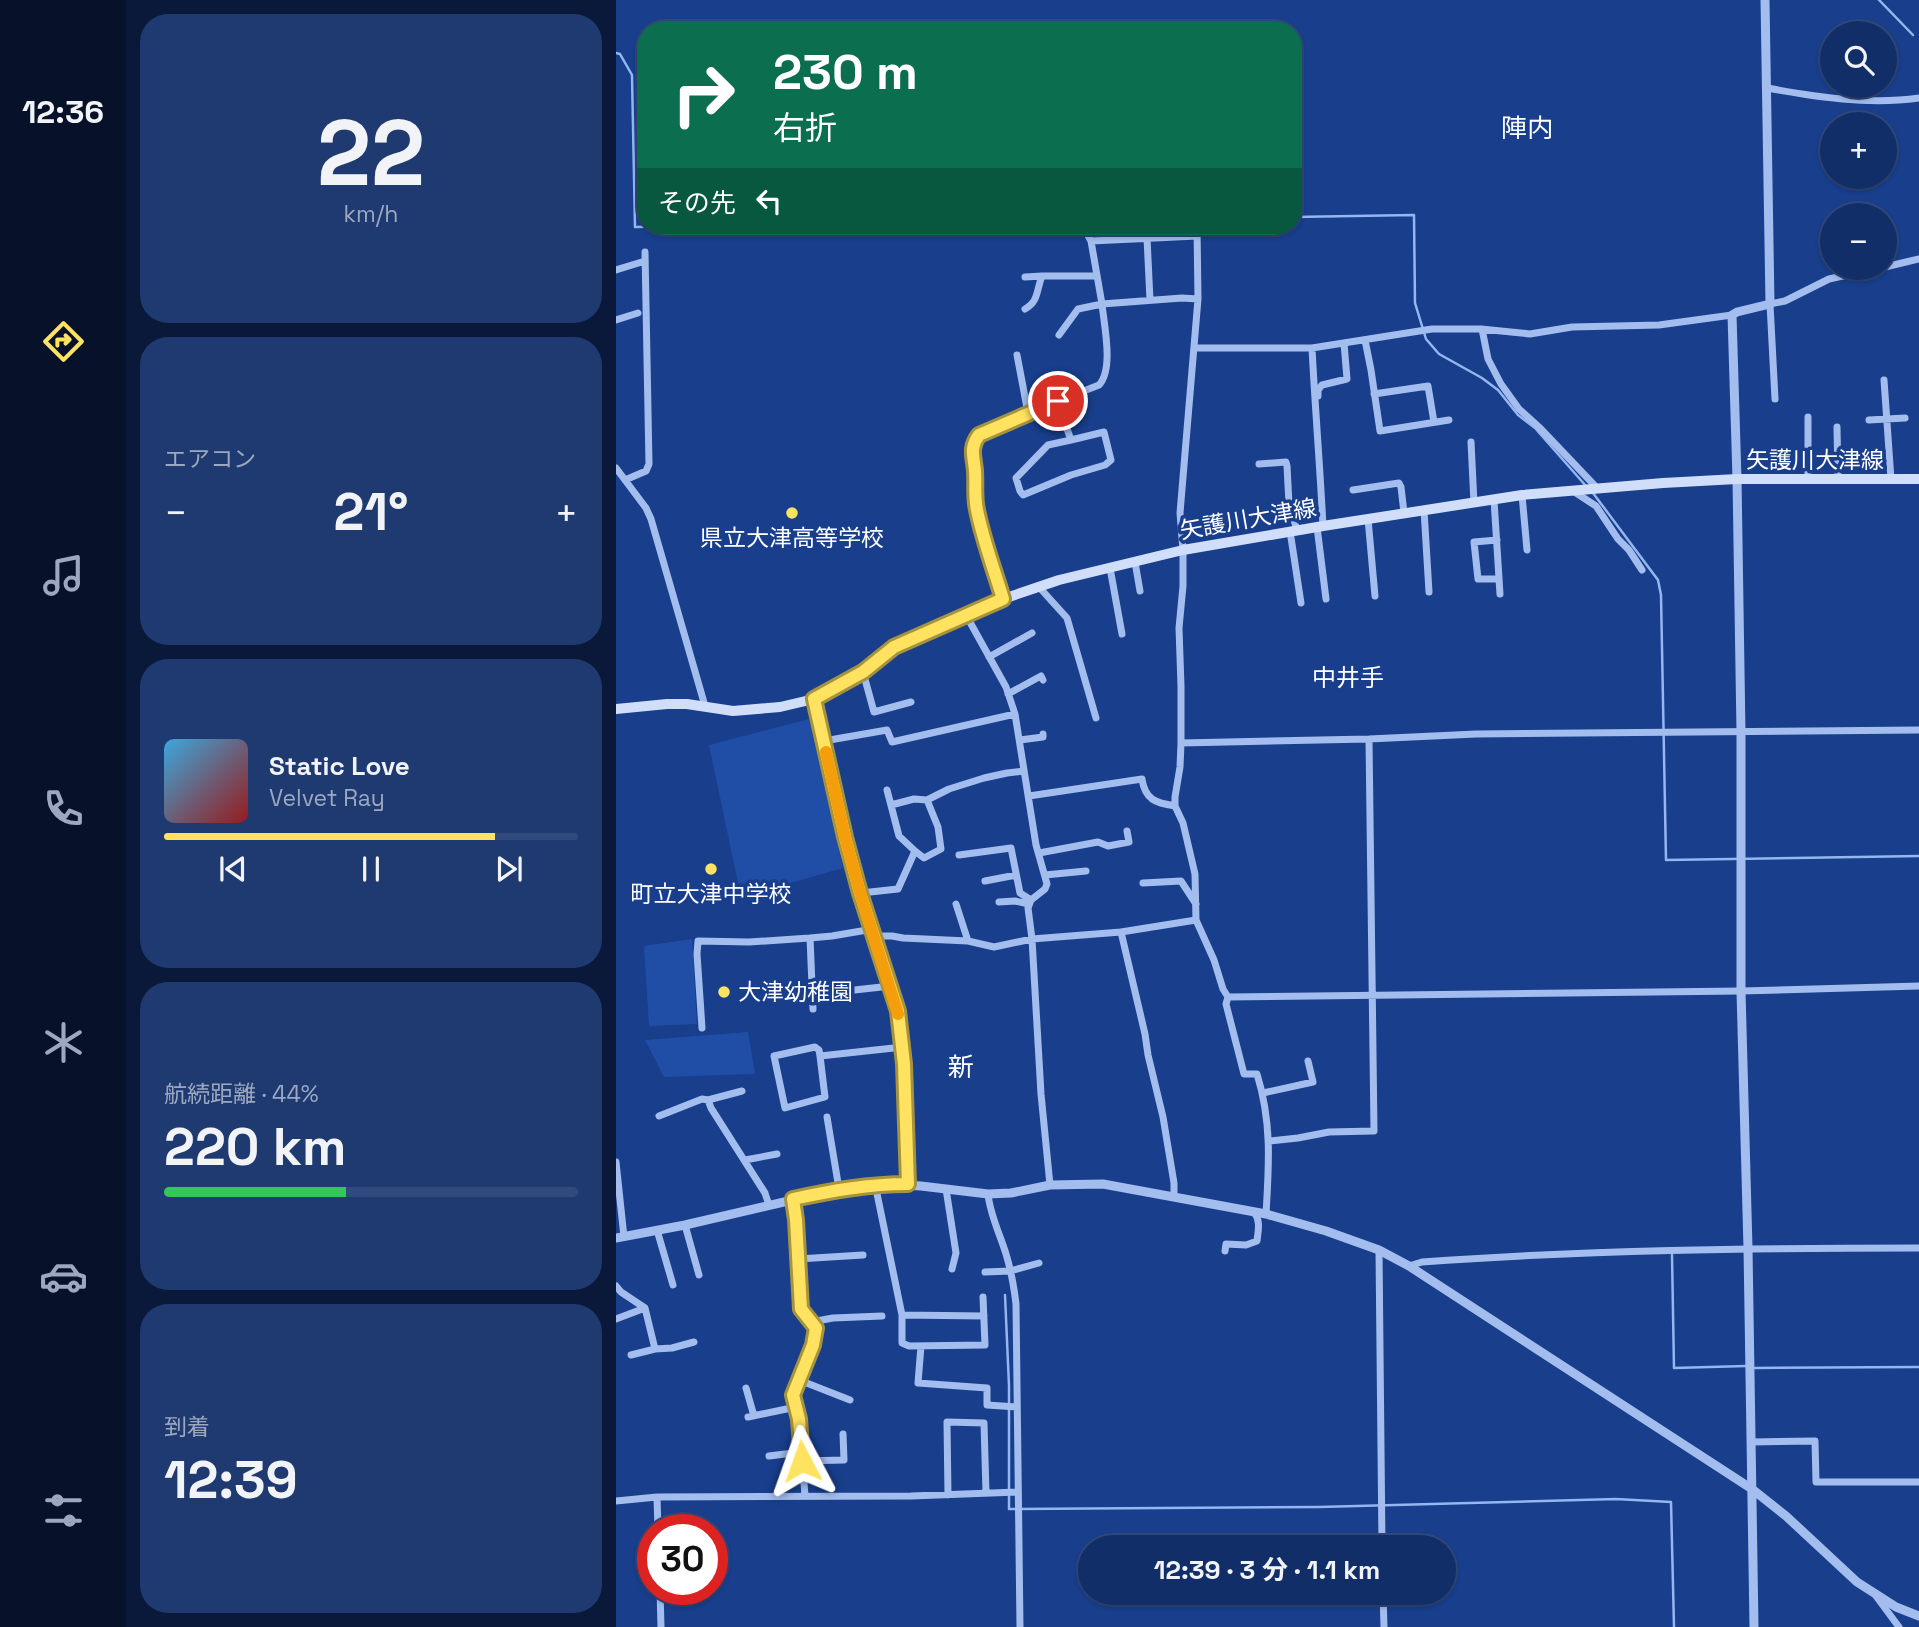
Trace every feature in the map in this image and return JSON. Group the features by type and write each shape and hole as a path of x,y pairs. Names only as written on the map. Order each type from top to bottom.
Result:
{"main road":[{"name":"矢護川大津線","path":"616,709 667,704 733,710 767,709 814,699 863,672 894,647 965,614 1039,587 1183,550 1522,495 1737,479 1919,479"}],"street":[{"path":"1765,0 1770,304 1775,399"},
{"path":"1767,88 1878,102 1919,98"},
{"path":"1003,599 976,508 975,470 971,452 979,435 1099,385 1104,380 1107,360 1102,304 1088,235"},
{"path":"1091,241 1198,236 1195,348 1180,513 1183,550 1179,628 1181,743 1175,806 1183,823 1195,874 1196,920 1228,997 1226,1004 1244,1074 1257,1074 1263,1093 1269,1142 1266,1214"},
{"path":"1147,238 1150,300"},
{"path":"625,480 646,471 649,464 645,252"},
{"path":"1897,264 1919,259"},
{"path":"616,270 645,261"},
{"path":"1025,276 1097,276"},
{"path":"1025,309 1036,300 1042,276"},
{"path":"1195,348 1312,348 1432,329 1482,329 1530,334 1572,327 1659,325 1732,315 1785,301 1827,280"},
{"path":"1059,335 1078,309 1150,300 1198,299"},
{"path":"616,320 638,313"},
{"path":"1732,315 1741,733 1741,991 1754,1627"},
{"path":"1482,329 1488,359 1519,410 1539,426 1597,488"},
{"path":"1365,340 1380,431 1448,420"},
{"path":"1318,425 1318,390 1322,385 1347,379 1344,343"},
{"path":"1312,348 1326,599"},
{"path":"1017,355 1028,413"},
{"path":"1884,380 1891,479"},
{"path":"1374,394 1428,386 1434,422"},
{"path":"1058,401 1071,440"},
{"path":"1808,417 1808,478"},
{"path":"1869,420 1905,418"},
{"path":"1837,426 1838,479"},
{"path":"1104,432 1111,460 1105,465 1071,475 1023,495 1016,478 1048,445 1071,440 1104,432"},
{"path":"1471,442 1474,503"},
{"path":"1259,464 1286,462 1301,603"},
{"path":"616,468 646,508 651,519 705,706"},
{"path":"1353,490 1399,484 1404,513"},
{"path":"1573,491 1597,506 1642,570"},
{"path":"1522,495 1527,550"},
{"path":"1494,500 1500,594"},
{"path":"1424,510 1429,592"},
{"path":"1368,519 1375,596"},
{"path":"1497,540 1474,542 1478,579 1499,579"},
{"path":"1135,562 1140,591"},
{"path":"1110,568 1122,634"},
{"path":"1039,587 1067,618 1096,718"},
{"path":"965,614 1016,714 1024,771 1047,884 1030,902 1028,908 1050,1185"},
{"path":"989,657 1032,633"},
{"path":"863,672 874,712 911,702"},
{"path":"1008,694 1041,676 1043,680"},
{"path":"814,699 860,893 898,1011 903,1047 908,1184"},
{"path":"824,741 887,730 892,742 1016,714"},
{"path":"1181,743 1476,734 1919,730"},
{"path":"1020,740 1043,737 1043,734"},
{"path":"1269,1142 1329,1132 1374,1131 1369,739"},
{"path":"891,805 914,799 927,800 949,789 984,778 1024,771"},
{"path":"1029,796 1142,779 1143,789 1152,800 1175,806"},
{"path":"887,790 899,836 924,858 941,849 938,827 927,800"},
{"path":"1039,853 1098,842 1108,846 1129,842 1127,831"},
{"path":"959,855 1011,848 1020,894 1030,902"},
{"path":"860,893 898,889 915,851"},
{"path":"1045,874 1086,871"},
{"path":"985,881 1016,876"},
{"path":"1143,883 1181,881 1196,905"},
{"path":"999,902 1030,902"},
{"path":"956,904 968,941"},
{"path":"702,1028 698,941 749,942 874,933 903,938 968,941 994,947 1032,939 1121,932 1196,920"},
{"path":"1121,932 1160,1105 1174,1183 1174,1197"},
{"path":"810,938 813,1009"},
{"path":"845,991 891,986"},
{"path":"1228,997 1741,991 1919,986"},
{"path":"815,1047 820,1055 825,1097 785,1108 774,1056 815,1047"},
{"path":"820,1055 903,1047"},
{"path":"1263,1093 1313,1082 1308,1061"},
{"path":"659,1116 702,1099 708,1100 742,1091"},
{"path":"708,1100 765,1193 769,1205"},
{"path":"827,1117 839,1189"},
{"path":"745,1160 777,1154"},
{"path":"616,1162 620,1237 685,1225 839,1189 875,1184 908,1184 988,1194 1011,1193 1050,1185 1103,1184 1266,1214 1326,1231 1379,1251 1409,1266 1752,1489 1786,1516 1857,1582 1896,1607 1919,1616"},
{"path":"875,1184 902,1315 902,1343 921,1346 985,1345 983,1297"},
{"path":"946,1189 956,1253 952,1269"},
{"path":"988,1194 989,1206 1010,1271 1016,1304 1020,1627"},
{"path":"793,1199 801,1309 816,1328 813,1345 793,1395 799,1419 805,1496"},
{"path":"1225,1251 1226,1244 1246,1245 1257,1241 1259,1224 1254,1212"},
{"path":"685,1225 699,1275"},
{"path":"657,1230 673,1285"},
{"path":"1409,1266 1422,1262 1518,1255 1748,1248 1919,1248"},
{"path":"1379,1251 1382,1535"},
{"path":"798,1258 863,1255"},
{"path":"985,1272 1010,1271 1039,1263"},
{"path":"616,1286 645,1308 655,1349"},
{"path":"616,1319 645,1308"},
{"path":"902,1315 984,1316"},
{"path":"811,1322 833,1318 881,1317"},
{"path":"631,1355 694,1342"},
{"path":"921,1346 918,1383 987,1388 984,1423 986,1493"},
{"path":"799,1380 850,1400"},
{"path":"746,1388 751,1416 796,1407"},
{"path":"987,1405 1017,1407"},
{"path":"948,1495 947,1422 984,1423"},
{"path":"769,1456 844,1460 843,1434"},
{"path":"1751,1442 1815,1441 1816,1482 1919,1482"},
{"path":"616,1501 657,1497 1018,1492"},
{"path":"657,1497 658,1514"},
{"path":"1875,1595 1899,1627"},
{"path":"660,1605 661,1627"},
{"path":"1383,1605 1384,1627"}],"shaded area":[{"path":"809,719 843,868 741,897 709,745"},
{"path":"692,939 697,1024 649,1026 644,946"},
{"path":"748,1032 755,1074 664,1077 645,1040"}],"waterway":[{"path":"1879,0 1913,35"},
{"path":"616,53 620,54 632,75 637,227"},
{"path":"1302,217 1414,215 1415,303 1426,339 1439,354 1498,390 1518,415 1535,428 1586,486"},
{"path":"1593,493 1658,580 1661,595 1666,860 1919,856"},
{"path":"1672,1255 1674,1368 1746,1366"},
{"path":"1005,1295 1009,1386 1009,1509 1319,1507 1616,1499 1671,1502 1674,1627"},
{"path":"1754,1368 1919,1367"}],"slow traffic":[{"path":"826,752 860,893 898,1014"}],"place":[{"name":"県立大津高等学校","path":"792,513"},
{"name":"町立大津中学校","path":"711,869"},
{"name":"大津幼稚園","path":"724,992"}],"district":[{"name":"陣内","path":"1527,128"},
{"name":"中井手","path":"1348,678"},
{"name":"新","path":"961,1067"}],"route":[{"path":"802,1461 799,1419 793,1395 813,1345 816,1328 801,1309 793,1199 853,1186 908,1184 904,1064 898,1011 860,893 814,699 863,672 894,647 1003,599 976,508 975,470 971,452 974,441 979,435 1058,401"}]}
